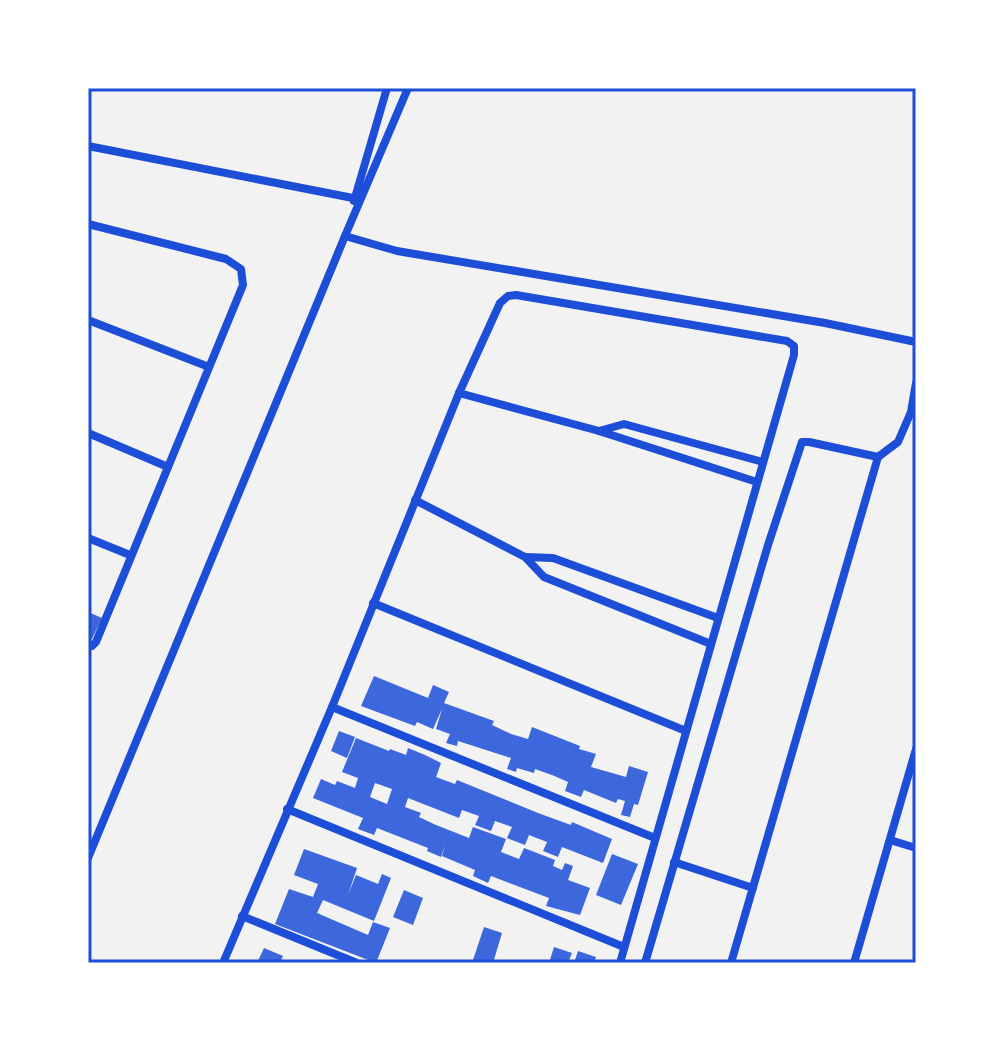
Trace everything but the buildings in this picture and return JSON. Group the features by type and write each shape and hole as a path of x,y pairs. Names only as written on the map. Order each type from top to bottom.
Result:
{"street":[{"path":"354,213 353,198 387,88"},
{"path":"88,858 408,88"},
{"path":"88,146 353,198"},
{"path":"88,224 226,259 241,269 243,285 96,642 88,646"},
{"path":"345,236 397,251 825,323 916,342"},
{"path":"223,963 332,707 459,393 500,303 508,296 516,295 787,341 794,346 794,355 620,963"},
{"path":"88,320 209,367"},
{"path":"731,963 878,457 898,442 911,412 916,383"},
{"path":"459,393 599,431 757,482"},
{"path":"599,431 624,424 763,462"},
{"path":"88,433 168,467"},
{"path":"645,963 768,545 802,442 878,457"},
{"path":"415,500 525,557 544,577 711,644"},
{"path":"88,538 130,555"},
{"path":"525,557 553,558 718,618"},
{"path":"373,603 686,731"},
{"path":"332,707 655,838"},
{"path":"854,963 916,749"},
{"path":"287,809 624,947"},
{"path":"890,840 916,848"},
{"path":"674,862 753,888"},
{"path":"242,916 357,963"}]}
